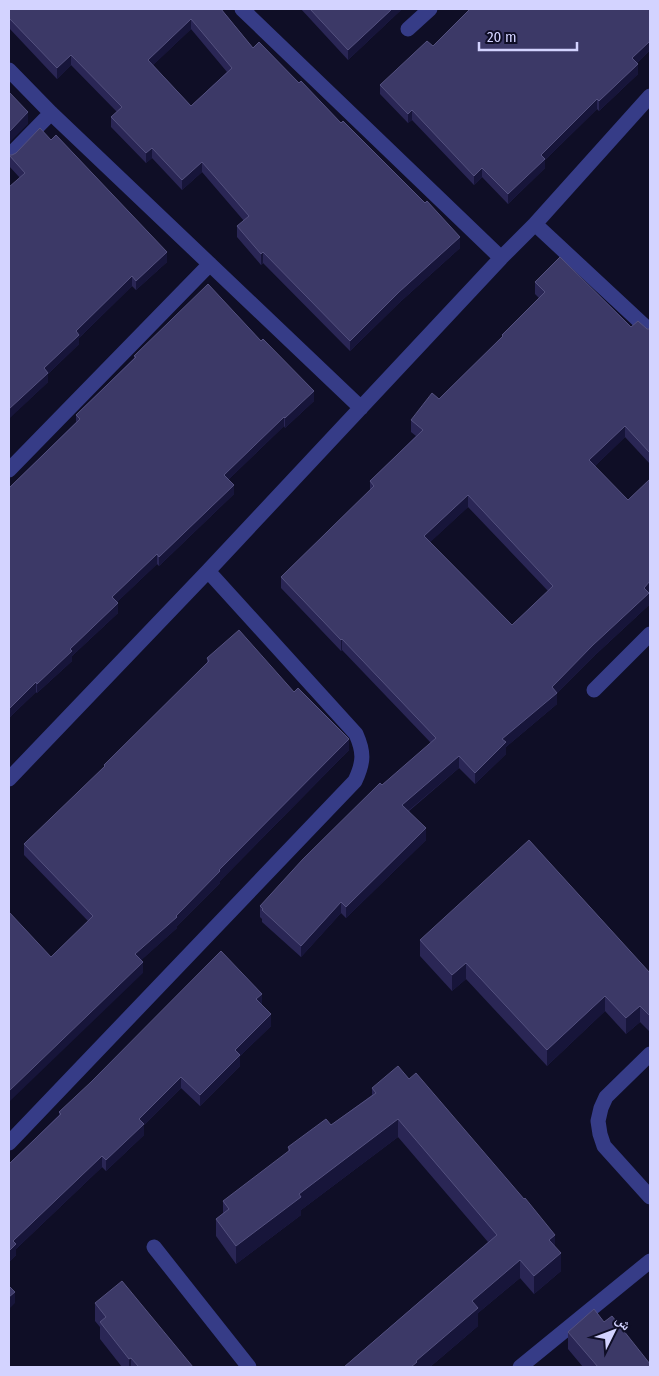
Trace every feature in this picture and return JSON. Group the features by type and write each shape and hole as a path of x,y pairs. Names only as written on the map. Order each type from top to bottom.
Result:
{"street":[{"path":"242,9 501,258"},
{"path":"408,29 430,9"},
{"path":"9,70 51,113 361,408"},
{"path":"9,779 208,571 534,224 650,96"},
{"path":"9,156 51,113"},
{"path":"534,224 650,331"},
{"path":"9,470 210,264"},
{"path":"9,1143 355,781 360,769 361,745 356,734 208,571"},
{"path":"594,690 650,634"},
{"path":"650,1054 606,1097 600,1108 598,1121 604,1146 650,1197"},
{"path":"154,1248 248,1367"},
{"path":"520,1367 650,1262"}],"building":[{"path":"9,9 221,9 253,48 259,42 299,83 301,81 341,123 343,121 425,203 427,201 460,237 399,292 350,341 263,252 261,254 237,226 249,216 202,162 182,180 152,148 146,153 111,117 122,107 71,55 57,68 9,18","holes":["191,19 232,68 191,106 148,60"]},
{"path":"310,9 392,9 348,50"},
{"path":"470,9 650,9 650,41 632,58 638,64 599,101 597,99 541,155 545,159 508,194 482,168 474,176 412,110 408,114 380,85 427,41 433,46"},
{"path":"9,92 28,112 9,132"},
{"path":"40,128 51,140 56,135 167,252 136,281 132,276 76,331 79,335 44,368 48,373 9,409 9,187 25,173 9,155 16,153"},
{"path":"560,257 631,327 638,321 647,329 650,329 650,453 625,426 589,460 628,500 650,479 650,581 644,588 649,593 593,645 552,687 557,693 502,739 506,742 475,773 459,756 402,805 426,828 346,907 341,902 301,946 260,906 303,859 380,783 382,785 436,738 281,577 374,486 370,481 423,430 411,420 432,393 439,399 545,292 535,282","holes":["468,495 553,586 512,625 424,536"]},
{"path":"208,284 261,341 263,339 314,391 224,475 234,485 159,557 157,554 112,597 118,603 70,649 72,651 37,684 36,682 9,709 9,488 80,419 76,415"},
{"path":"239,630 294,692 298,688 349,739 219,870 177,917 135,954 143,962 9,1091 9,912 51,957 93,916 24,844 105,766 209,661 207,658"},
{"path":"529,840 650,973 650,1016 640,1006 626,1018 605,996 547,1050 466,963 452,975 420,940"},
{"path":"221,951 262,994 256,999 271,1014 235,1050 240,1055 200,1095 181,1077 139,1119 144,1124 106,1160 102,1156 13,1241 16,1244 9,1251 9,1164 61,1114 59,1112"},
{"path":"398,1066 409,1079 416,1073 525,1198 555,1235 549,1240 561,1253 534,1276 520,1260 472,1301 478,1308 411,1367 344,1367 497,1235 398,1119 299,1194 301,1197 236,1246 216,1219 229,1209 223,1201 290,1150 288,1147 326,1119 331,1125 376,1093 372,1088"},
{"path":"122,1281 193,1367 139,1367 131,1358 129,1359 100,1322 106,1317 95,1303"},
{"path":"9,1286 15,1292 9,1297"},
{"path":"594,1309 604,1322 612,1316 650,1364 650,1367 598,1367 568,1332"}]}
